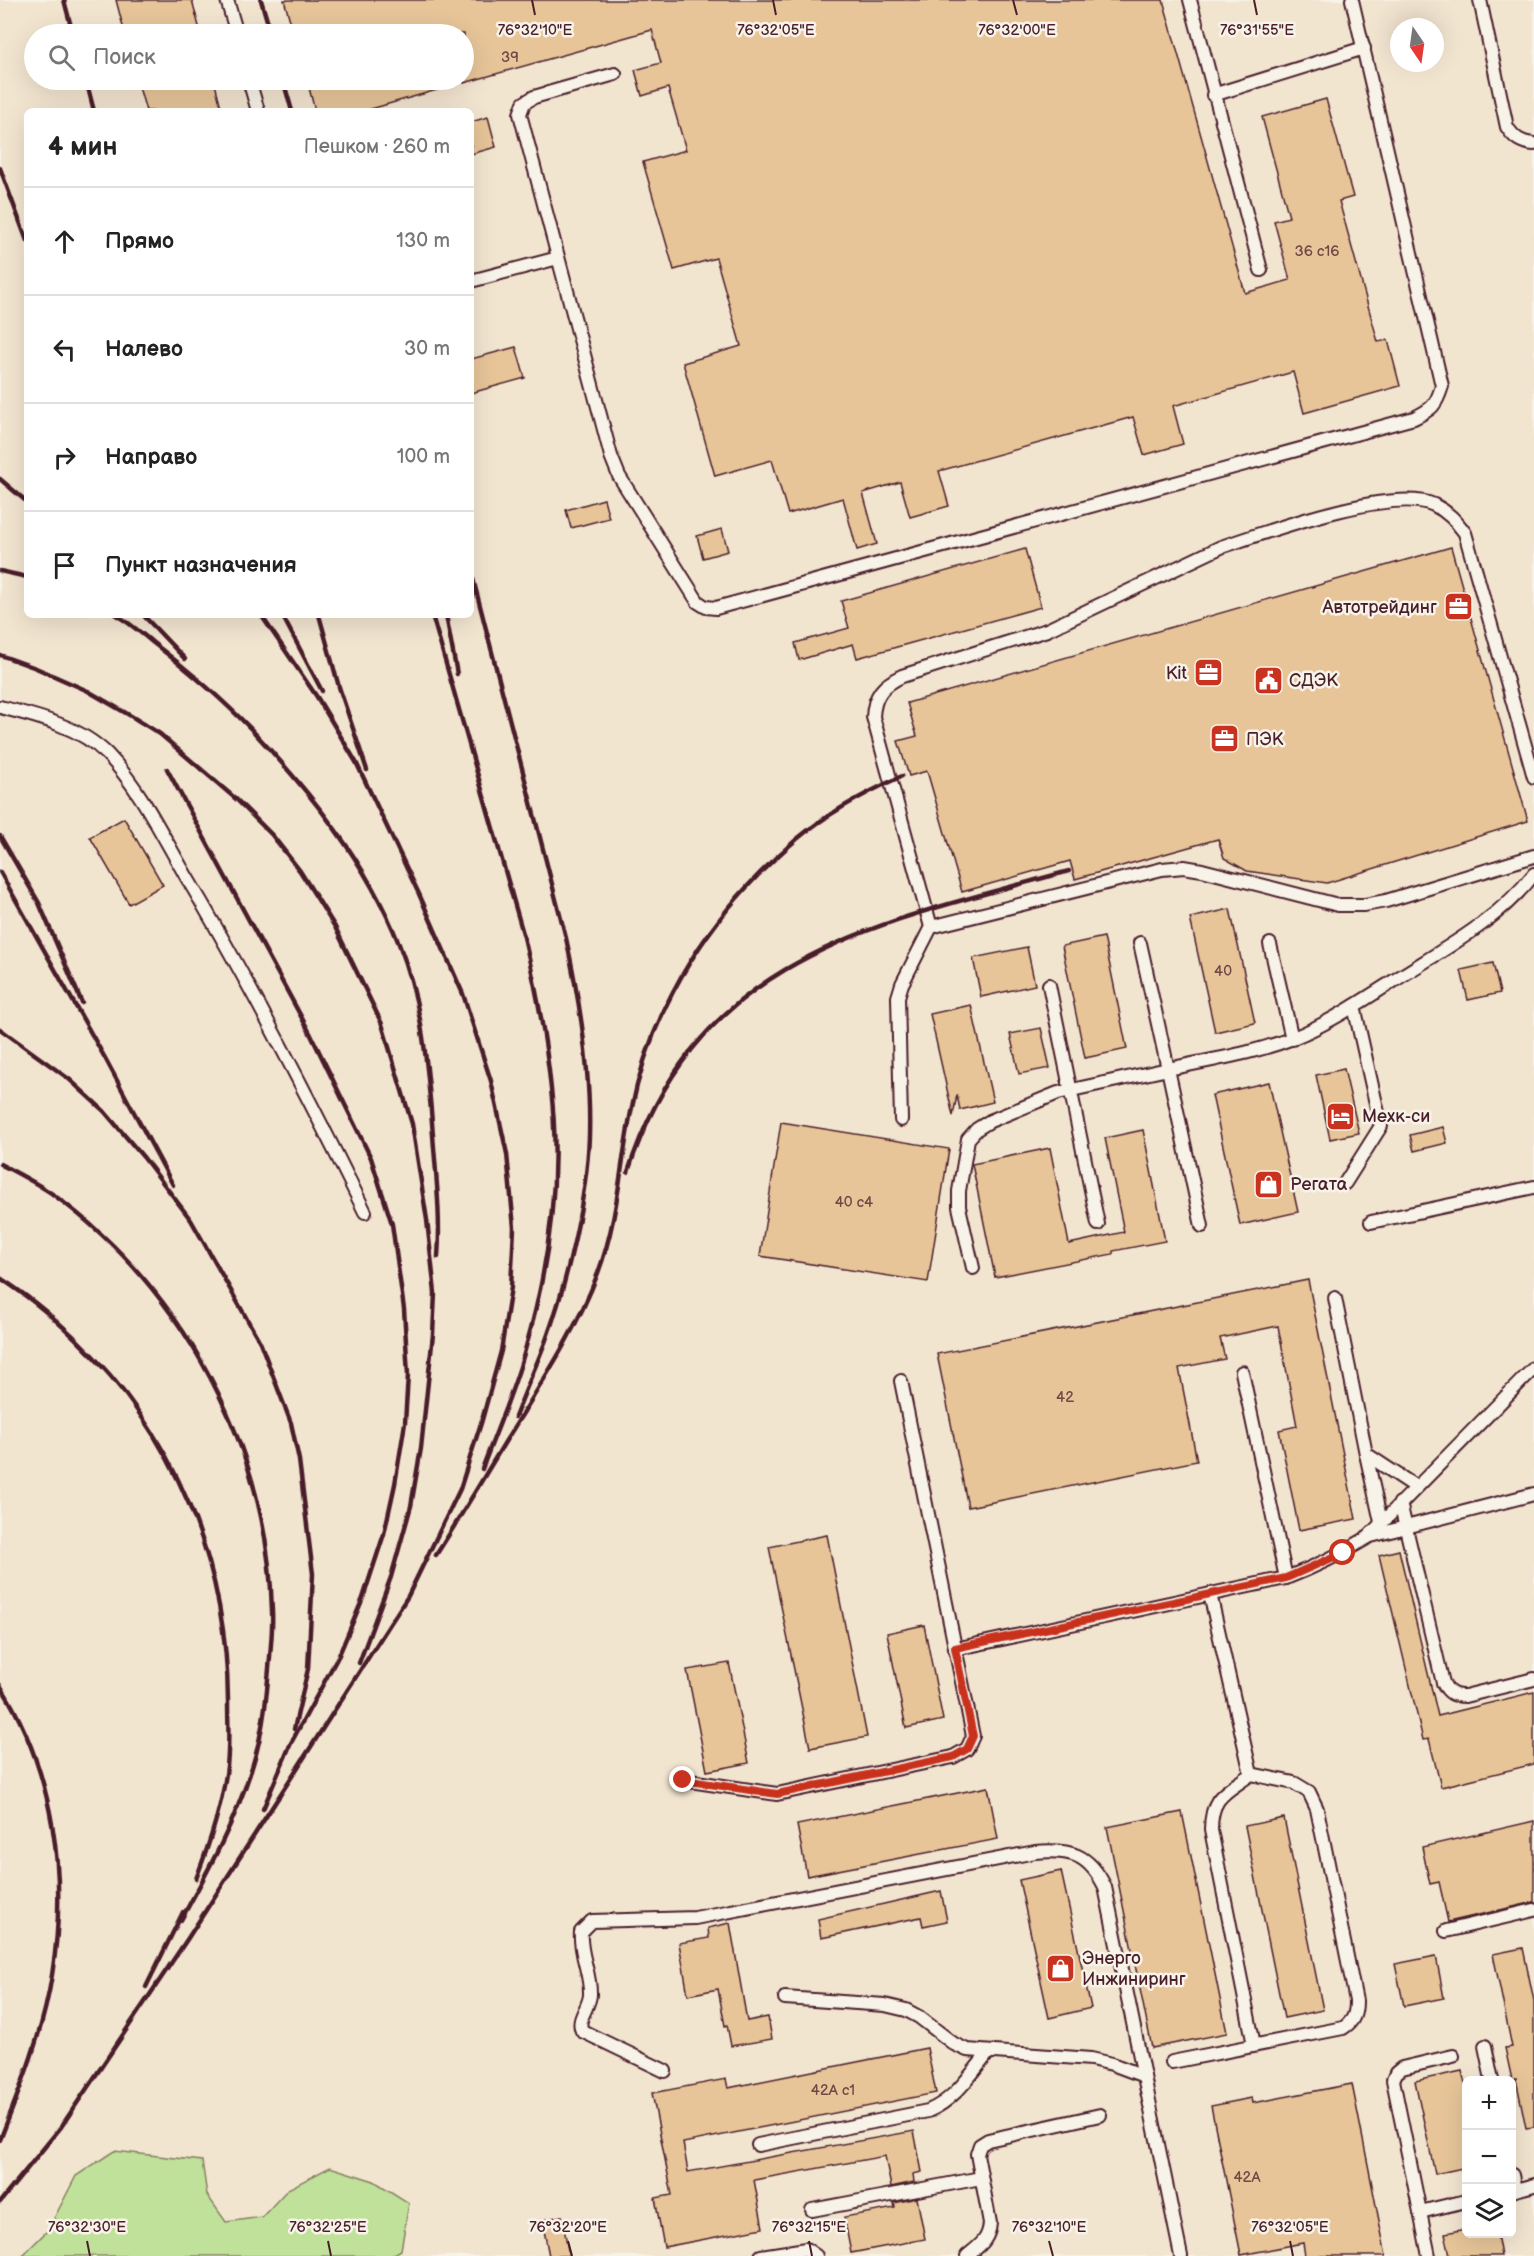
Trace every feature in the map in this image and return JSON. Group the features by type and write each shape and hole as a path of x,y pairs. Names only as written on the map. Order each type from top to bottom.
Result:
{"lane":[{"path":"227,0 234,24"},
{"path":"1190,0 1261,270"},
{"path":"615,74 534,97 524,103 520,114 611,456 620,476 698,602 706,607 716,608 1414,418 1431,409 1439,398 1442,386 1352,0"},
{"path":"1480,0 1507,127 1513,137 1525,143 1534,144"},
{"path":"1214,95 1364,48"},
{"path":"252,90 257,108"},
{"path":"474,281 558,258"},
{"path":"901,1120 898,997 902,984 932,927 873,717 874,704 880,691 889,682 1047,630 1221,547 1359,506 1389,501 1416,501 1434,505 1454,518 1465,533 1534,777"},
{"path":"0,707 38,716 79,734 106,753 130,781 233,956 298,1077 365,1212"},
{"path":"932,927 1162,869 1184,867 1202,870 1338,905 1364,905 1386,901 1534,856"},
{"path":"973,1268 959,1207 959,1191 968,1139 977,1129 990,1121 1058,1093 1263,1047 1292,1039 1325,1024 1495,914 1522,890 1534,874"},
{"path":"1140,943 1202,1226"},
{"path":"1270,944 1292,1039"},
{"path":"1049,985 1098,1224"},
{"path":"1345,1183 1381,1126 1354,1006"},
{"path":"1371,1222 1534,1187"},
{"path":"1335,1298 1381,1522"},
{"path":"1367,1538 1534,1368"},
{"path":"1242,1372 1286,1578"},
{"path":"683,1780 777,1794 953,1757 967,1749 973,1736 901,1381"},
{"path":"1366,1454 1416,1487"},
{"path":"955,1648 1286,1578 1343,1553 1367,1538 1534,1494"},
{"path":"1400,1503 1443,1683 1447,1691 1454,1696 1465,1696 1534,1679"},
{"path":"1210,1594 1251,1774"},
{"path":"1172,2062 1254,2046 1343,2028 1351,2023 1356,2013 1356,2001 1317,1809 1309,1792 1294,1783 1251,1774 1217,1799 1211,1813 1211,1830 1254,2046"},
{"path":"665,2072 582,2031 580,2020 590,1995 580,1943 581,1932 592,1921 695,1918 1035,1852 1056,1850 1075,1854 1089,1862 1098,1872 1106,1887 1181,2256"},
{"path":"1446,1931 1534,1910"},
{"path":"785,1998 885,2005 906,2010 919,2017 954,2044 968,2050 1091,2059 1144,2076"},
{"path":"1485,2046 1491,2076"},
{"path":"758,2145 939,2107 950,2099 989,2052"},
{"path":"1429,2256 1393,2080 1402,2068 1453,2056"},
{"path":"967,2256 987,2239 990,2231 977,2154 980,2145 987,2140 1100,2115"},
{"path":"812,2210 981,2178"},
{"path":"1516,2189 1534,2186"},
{"path":"1420,2212 1462,2202"},
{"path":"760,2256 806,2249 816,2256"}],"shaded area":[{"path":"0,0 1534,0 1534,2256 0,2256"}],"green space":[{"path":"114,2151 202,2161 207,2195 226,2222 262,2217 288,2189 330,2167 374,2181 409,2203 401,2250 391,2256 22,2256 48,2230 76,2176"}],"building":[{"path":"116,0 192,0 198,24 122,24"},
{"path":"284,0 1163,0 1245,293 1290,280 1274,221 1289,217 1262,117 1326,99 1353,197 1339,201 1378,342 1388,340 1400,386 1304,413 1293,372 1173,406 1183,444 1144,455 1133,417 939,471 949,506 910,517 900,482 863,493 877,544 857,550 843,498 788,514 772,460 715,476 683,363 741,346 716,258 674,270 643,162 686,150 668,88 642,96 635,70 661,63 652,30 474,80 474,24 291,24"},
{"path":"140,90 217,90 221,108 145,108"},
{"path":"310,90 437,90 374,108 314,108"},
{"path":"488,117 496,147 474,153 474,121"},
{"path":"516,347 525,378 474,392 474,358"},
{"path":"604,499 609,518 571,528 566,510"},
{"path":"722,529 728,551 703,558 697,536"},
{"path":"1451,547 1528,821 1327,883 1247,871 1224,858 1218,839 1075,879 1070,861 962,892 927,771 909,776 898,741 917,736 907,703"},
{"path":"1025,549 1041,607 857,658 853,644 799,660 795,643 849,628 841,601"},
{"path":"124,818 163,885 129,904 90,837"},
{"path":"1230,909 1255,1023 1215,1032 1190,918"},
{"path":"1104,937 1127,1049 1085,1058 1062,946"},
{"path":"1027,947 1035,985 981,997 973,958"},
{"path":"1493,963 1500,993 1468,1000 1461,970"},
{"path":"971,1005 993,1102 960,1110 957,1095 953,1116 930,1014"},
{"path":"1041,1028 1050,1068 1019,1074 1010,1034"},
{"path":"1344,1069 1359,1133 1330,1139 1316,1075"},
{"path":"1269,1082 1298,1212 1240,1225 1212,1095"},
{"path":"781,1122 949,1149 928,1282 760,1256"},
{"path":"1443,1127 1447,1143 1414,1151 1410,1135"},
{"path":"1143,1130 1165,1241 1113,1251 1113,1254 995,1277 972,1164 1050,1148 1069,1244 1124,1232 1105,1138"},
{"path":"1308,1280 1356,1519 1299,1530 1279,1430 1297,1426 1278,1326 1220,1338 1225,1359 1179,1368 1197,1461 968,1507 937,1354"},
{"path":"827,1535 867,1737 810,1748 769,1547"},
{"path":"1399,1550 1438,1716 1534,1692 1534,1764 1441,1787 1429,1739 1423,1740 1379,1555"},
{"path":"924,1625 943,1720 906,1728 887,1633"},
{"path":"729,1663 749,1763 707,1771 687,1670"},
{"path":"988,1787 998,1839 807,1876 797,1825"},
{"path":"1182,1812 1227,2033 1152,2048 1107,1827"},
{"path":"1284,1818 1323,2010 1284,2018 1245,1826"},
{"path":"1534,1821 1534,1902 1448,1922 1439,1882 1430,1884 1422,1847"},
{"path":"1061,1871 1091,2008 1049,2018 1019,1880"},
{"path":"941,1891 947,1921 923,1926 921,1917 821,1938 818,1919"},
{"path":"730,1923 747,2021 768,2017 772,2039 731,2046 718,1989 688,1995 679,1943 709,1938 708,1928"},
{"path":"1523,1948 1534,2001 1534,2127 1526,2128 1516,2076 1511,2076 1505,2048 1512,2047 1493,1954"},
{"path":"1436,1956 1444,1998 1404,2006 1395,1964"},
{"path":"927,2048 936,2093 683,2143 688,2172 914,2131 922,2172 913,2174 914,2182 891,2187 885,2156 754,2180 763,2228 664,2247 655,2198 672,2195 652,2093 726,2079 728,2088"},
{"path":"1462,2071 1462,2168 1435,2174 1415,2081"},
{"path":"1352,2084 1386,2256 1305,2256 1303,2243 1241,2255 1211,2106 1252,2098 1253,2103"},
{"path":"917,2198 925,2239 851,2253 844,2217 895,2208 894,2203"},
{"path":"562,2216 569,2256 549,2256 542,2220"},
{"path":"1462,2230 1462,2238 1498,2238 1501,2256 1450,2256 1445,2233"}],"railway":[{"path":"64,0 70,24"},
{"path":"261,0 268,24"},
{"path":"89,90 93,108"},
{"path":"286,90 291,108"},
{"path":"0,168 24,233"},
{"path":"0,479 24,499"},
{"path":"0,571 24,576"},
{"path":"474,583 566,938 580,1011 588,1086 587,1160 575,1240 554,1317 515,1417"},
{"path":"121,618 203,684 273,753 335,829 371,885 386,914 399,944 414,990 423,1038 438,1196 438,1257"},
{"path":"146,618 185,659"},
{"path":"0,2202 61,2127 188,1938 408,1596 460,1489 501,1351 511,1287 514,1228 507,1154 491,1081 463,994 419,894 356,762 317,697 263,618"},
{"path":"284,618 322,691"},
{"path":"320,618 339,687 367,770"},
{"path":"433,618 524,937 543,1032 554,1121 555,1154 551,1220 541,1286 521,1365 482,1469"},
{"path":"447,618 457,674"},
{"path":"0,655 88,691 131,716 160,734 236,799 272,835 300,871 335,927 382,1024 412,1124 427,1220 435,1293 421,1448 411,1506 391,1577 359,1663"},
{"path":"167,769 310,1033 371,1158 392,1224 404,1309 408,1375 405,1423 384,1534 363,1598 339,1655 291,1743 263,1809"},
{"path":"436,1555 556,1360 589,1296 610,1233 627,1132 641,1072 654,1033 690,961 739,896 797,839 847,804 902,776"},
{"path":"0,836 39,903 82,1003"},
{"path":"628,1172 659,1099 699,1041 747,996 802,960 862,933 928,910 1069,871"},
{"path":"0,872 105,1058 173,1185"},
{"path":"0,1029 69,1079 104,1111 144,1158 191,1220 260,1342 291,1423 299,1460 313,1574 308,1669 294,1729"},
{"path":"0,1164 51,1193 99,1232 141,1276 178,1324 210,1377 235,1432 254,1490 267,1550 272,1617 269,1670 262,1724 257,1751 239,1805 212,1863 181,1920"},
{"path":"0,1278 39,1306 75,1338 110,1375 141,1416 167,1458 189,1503 206,1550 218,1599 225,1649 228,1747 221,1800 196,1879"},
{"path":"0,1685 33,1753 44,1788 57,1862 58,1900 57,1938 43,2017 23,2080 0,2140"},
{"path":"146,1987 183,1912"}],"place":[{"name":"Автотрейдинг","path":"1458,607"},
{"name":"Kit","path":"1208,673"},
{"name":"СДЭК","path":"1268,680"},
{"name":"ПЭК","path":"1225,739"},
{"name":"Мехк-си","path":"1341,1116"},
{"name":"Регата","path":"1269,1184"},
{"name":"Энерго Инжиниринг","path":"1061,1968"}],"route":[{"path":"683,1780 777,1794 953,1757 967,1749 973,1736 955,1648 1286,1578 1343,1553"}]}
